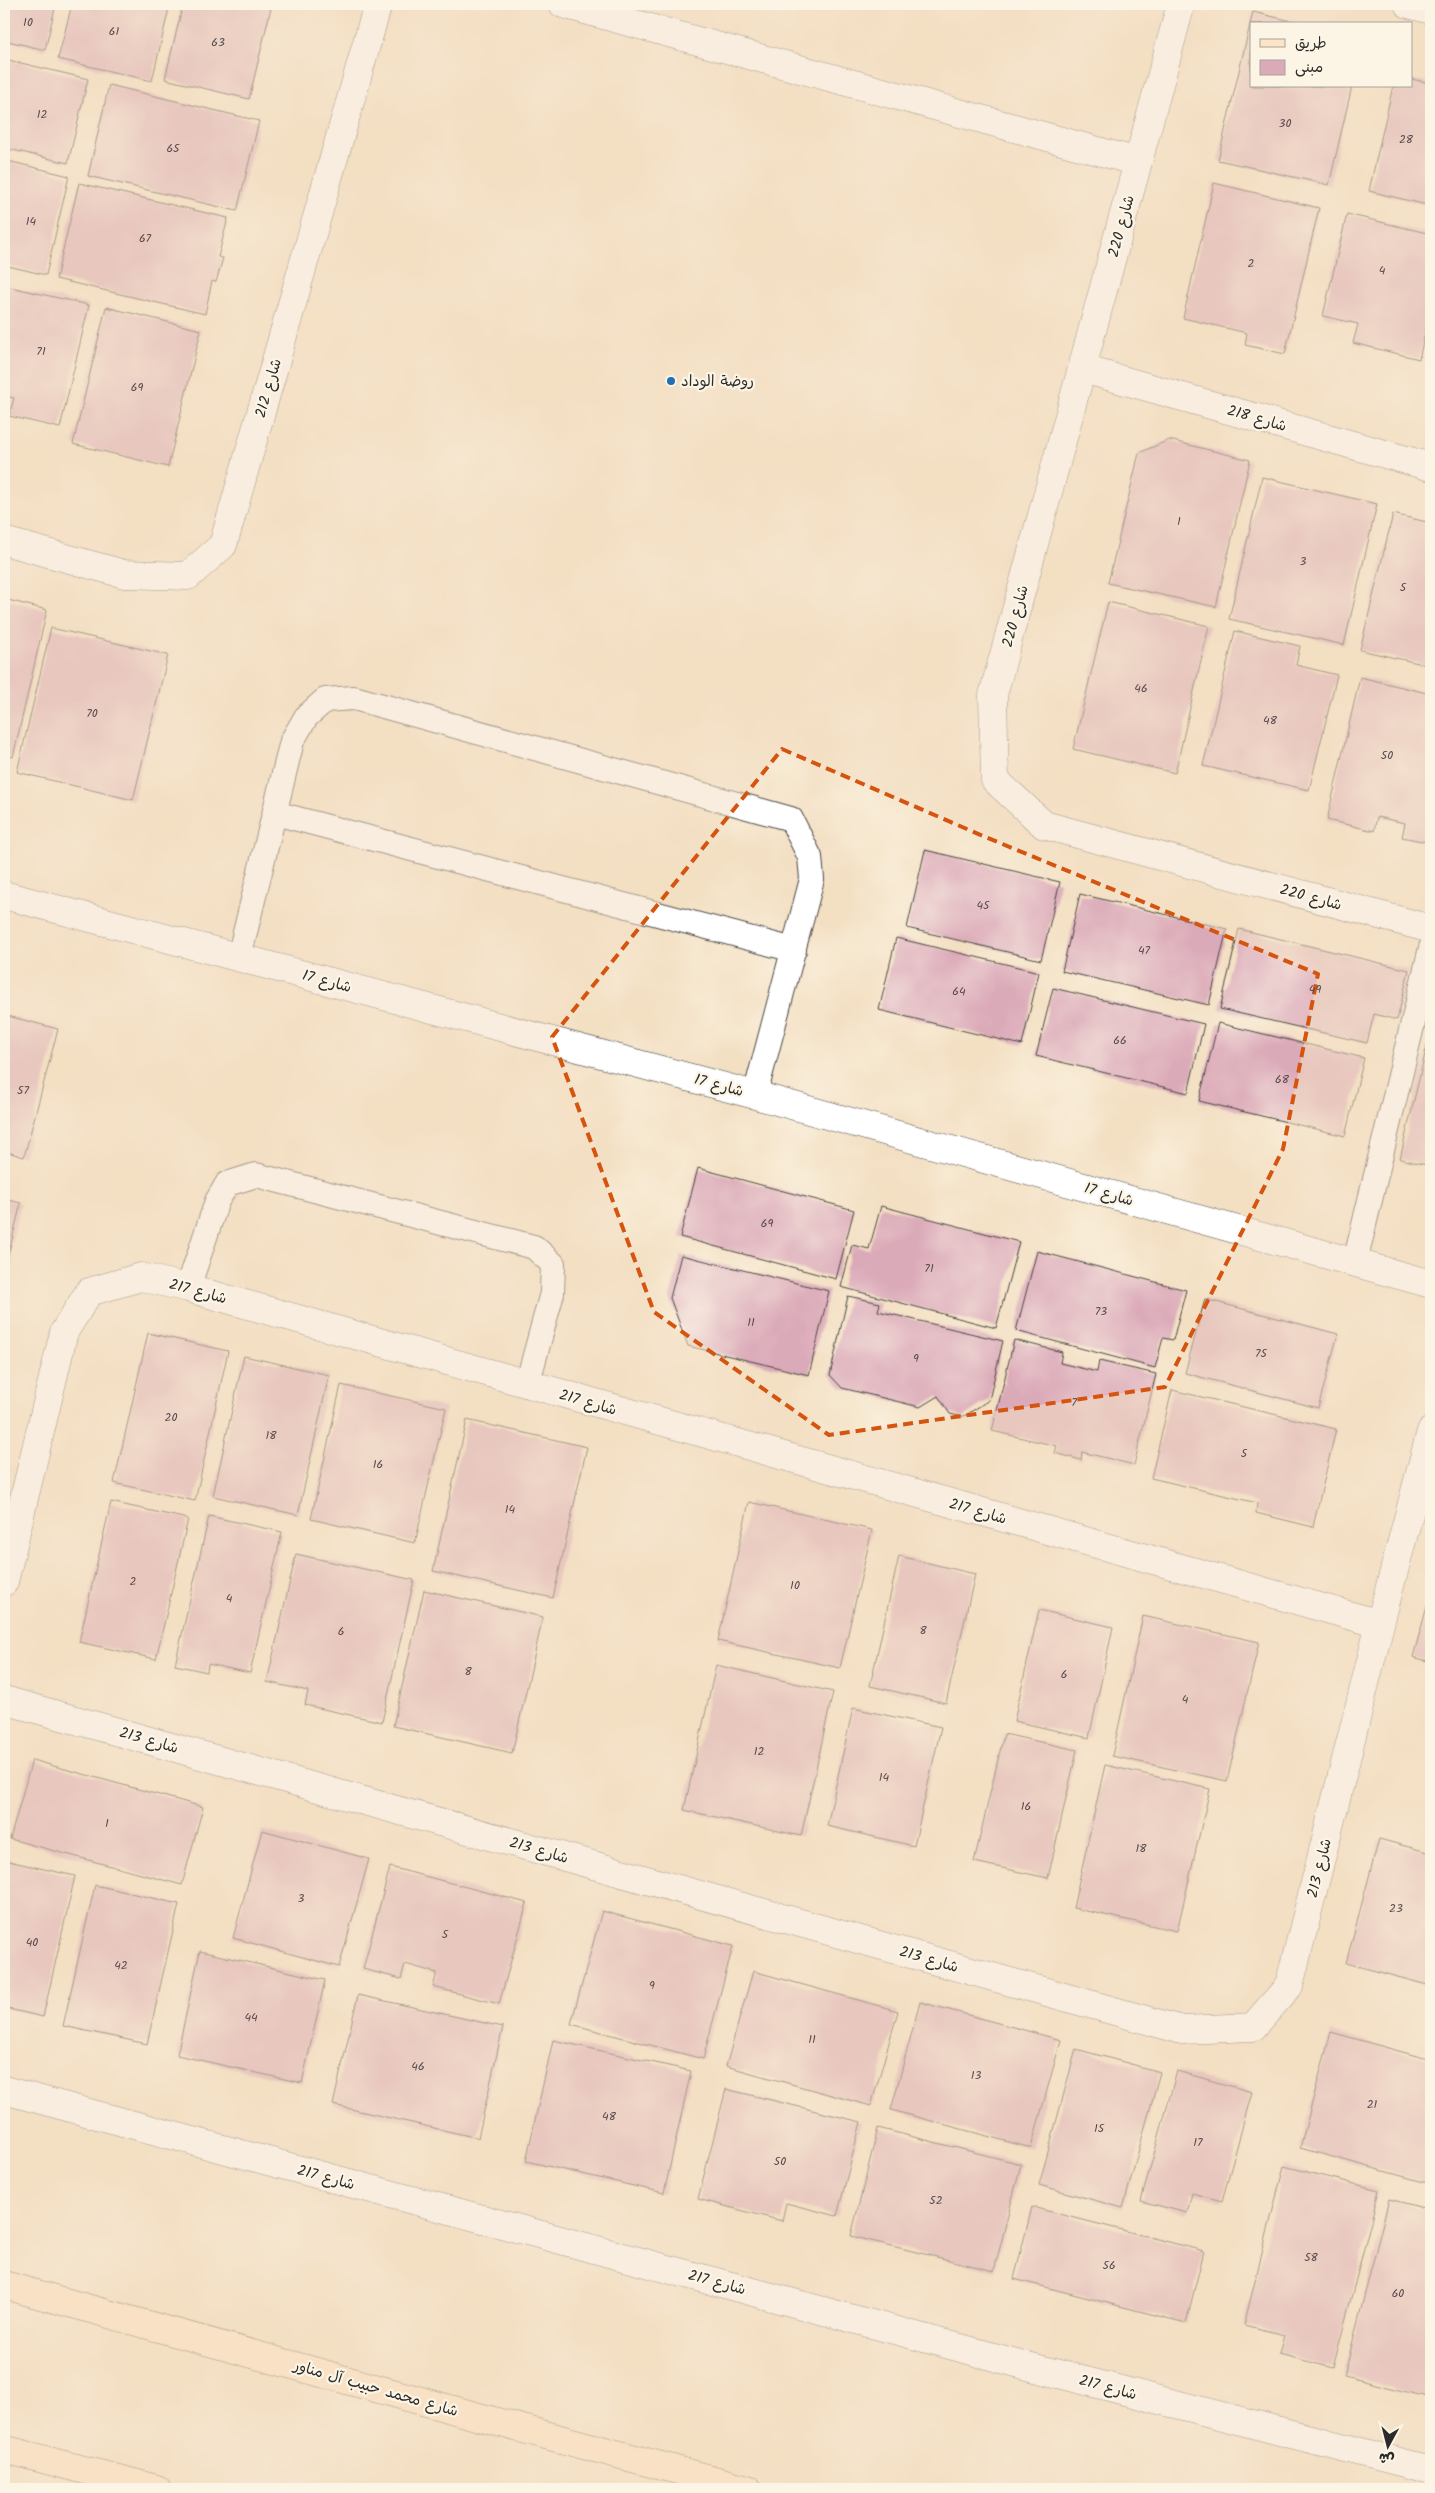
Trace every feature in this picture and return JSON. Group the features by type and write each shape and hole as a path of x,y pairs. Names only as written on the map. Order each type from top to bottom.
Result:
{"main road":[{"name":"شارع محمد حبيب آل مناور","path":"4,2284 508,2425 748,2489"},
{"path":"4,2449 157,2489"}],"street":[{"name":"شارع 212","path":"4,541 124,574 188,576 223,544 378,4"},
{"path":"563,4 1138,162"},
{"name":"شارع 220","path":"1181,4 993,695 994,780 1044,825 1431,929"},
{"path":"1408,4 1431,10"},
{"name":"شارع 218","path":"1082,369 1431,467"},
{"name":"شارع 17","path":"4,895 756,1095 1431,1284"},
{"name":"شارع 217","path":"4,1582 64,1332 89,1292 141,1277 188,1288 1380,1624"},
{"name":"شارع 213","path":"4,1700 1182,2030 1253,2026 1290,1986 1380,1624 1431,1431"},
{"name":"شارع 217","path":"4,2090 1029,2366 1431,2470"}],"lane":[{"path":"239,957 292,741 306,717 325,700 354,698 791,819 810,857 812,879 756,1095"},
{"path":"275,813 794,950"},
{"path":"1355,1262 1431,948"},
{"path":"188,1288 217,1201 227,1184 256,1175 534,1247 553,1264 552,1293 527,1385"}],"highlighted area":[{"path":"782,749 983,836 1318,974 1283,1149 1165,1387 829,1435 654,1312 552,1037"}],"building":[{"path":"4,4 56,4 45,50 4,40"},
{"path":"72,4 170,4 152,81 58,59"},
{"path":"183,4 272,4 249,99 165,79"},
{"path":"1253,12 1296,22 1251,22"},
{"path":"1250,25 1250,88 1352,88 1329,185 1218,160"},
{"path":"4,59 88,79 68,163 4,148"},
{"path":"1412,79 1431,83 1431,206 1369,191 1393,88 1412,88"},
{"path":"109,85 259,121 237,211 88,176"},
{"path":"4,160 69,176 46,275 4,265"},
{"path":"79,183 228,218 218,257 223,258 216,282 212,281 205,314 56,279"},
{"path":"1214,183 1319,208 1285,354 1245,345 1247,333 1183,318"},
{"path":"1347,214 1431,234 1431,307 1419,359 1353,343 1358,324 1323,316"},
{"path":"6,286 89,305 60,428 9,416 14,398 4,396 4,297"},
{"path":"106,307 201,330 168,467 73,444"},
{"path":"1169,440 1250,460 1216,607 1108,583 1139,453"},
{"path":"1262,477 1377,504 1344,645 1229,619"},
{"path":"1393,514 1431,523 1431,676 1425,675 1427,665 1360,650"},
{"path":"4,599 47,610 13,757 4,755"},
{"path":"1108,602 1209,626 1175,773 1073,749"},
{"path":"51,628 168,655 133,800 17,772"},
{"path":"1235,631 1300,646 1296,665 1337,675 1309,790 1203,766"},
{"path":"1360,677 1431,694 1431,843 1402,837 1405,823 1377,817 1374,831 1327,820"},
{"path":"925,850 1060,882 1041,960 907,928"},
{"path":"1080,894 1227,929 1209,1005 1062,971"},
{"path":"1239,929 1409,970 1397,1020 1374,1014 1367,1043 1220,1009"},
{"path":"896,938 1039,972 1022,1045 879,1010"},
{"path":"1053,988 1204,1024 1188,1093 1036,1056"},
{"path":"4,1015 58,1029 24,1157 4,1151"},
{"path":"1218,1023 1364,1058 1345,1136 1199,1101"},
{"path":"1431,1029 1431,1166 1400,1159"},
{"path":"698,1168 854,1210 836,1279 680,1237"},
{"path":"4,1199 21,1203 5,1268 4,1267"},
{"path":"881,1206 1019,1242 996,1328 841,1287 852,1245 869,1249"},
{"path":"1037,1251 1186,1290 1173,1340 1163,1338 1155,1368 1016,1331"},
{"path":"681,1255 829,1291 809,1375 688,1346 670,1298"},
{"path":"848,1296 880,1303 878,1311 1003,1341 989,1400 963,1417 950,1414 938,1396 920,1407 842,1388 830,1375"},
{"path":"1205,1299 1338,1334 1318,1408 1185,1373"},
{"path":"148,1333 228,1351 195,1501 114,1483"},
{"path":"1014,1340 1062,1352 1060,1363 1097,1372 1099,1361 1156,1374 1134,1465 1082,1452 1081,1460 1055,1453 1057,1446 992,1431"},
{"path":"244,1356 329,1375 298,1515 213,1496"},
{"path":"341,1385 446,1408 415,1543 311,1519"},
{"path":"1172,1390 1336,1429 1313,1527 1256,1513 1257,1503 1151,1478"},
{"path":"467,1420 587,1447 553,1598 433,1571"},
{"path":"111,1502 188,1519 156,1659 79,1642"},
{"path":"749,1502 872,1530 840,1668 718,1641"},
{"path":"209,1516 282,1532 250,1673 208,1664 207,1672 175,1665"},
{"path":"296,1554 414,1580 382,1722 305,1705 308,1691 267,1682"},
{"path":"899,1556 975,1574 946,1703 870,1686"},
{"path":"424,1590 543,1617 512,1753 393,1726"},
{"path":"1431,1592 1431,1662 1413,1657"},
{"path":"1039,1610 1113,1627 1089,1738 1014,1721"},
{"path":"1143,1616 1259,1642 1227,1781 1112,1756"},
{"path":"716,1665 833,1692 801,1836 684,1810"},
{"path":"853,1708 941,1727 914,1846 827,1826"},
{"path":"1004,1734 1077,1750 1048,1878 974,1862"},
{"path":"32,1760 203,1807 182,1885 10,1839"},
{"path":"1105,1765 1210,1789 1177,1931 1073,1908"},
{"path":"262,1830 369,1859 339,1967 233,1938"},
{"path":"1379,1839 1431,1853 1431,1986 1346,1963"},
{"path":"4,1860 75,1876 43,2017 4,2008"},
{"path":"390,1867 527,1903 499,2004 433,1987 437,1973 405,1964 401,1979 363,1969"},
{"path":"95,1885 179,1904 147,2044 63,2026"},
{"path":"602,1911 733,1946 703,2059 571,2024"},
{"path":"200,1951 325,1980 302,2083 177,2055"},
{"path":"753,1971 898,2011 871,2106 726,2066"},
{"path":"358,1995 503,2027 478,2138 333,2105"},
{"path":"920,2002 1061,2040 1031,2148 891,2110"},
{"path":"1331,2032 1431,2060 1431,2184 1300,2148"},
{"path":"553,2040 691,2071 664,2193 526,2161"},
{"path":"1076,2049 1160,2072 1123,2208 1039,2185"},
{"path":"1177,2071 1252,2092 1222,2201 1192,2193 1187,2213 1141,2201"},
{"path":"726,2089 861,2122 837,2216 786,2203 782,2221 698,2199"},
{"path":"878,2128 1021,2164 994,2271 851,2236"},
{"path":"1284,2166 1379,2190 1333,2368 1279,2354 1284,2335 1244,2325"},
{"path":"1389,2199 1431,2210 1431,2398 1344,2376"},
{"path":"1032,2207 1204,2251 1186,2323 1014,2279"}],"place":[{"name":"روضة الوداد","path":"671,381"}]}
